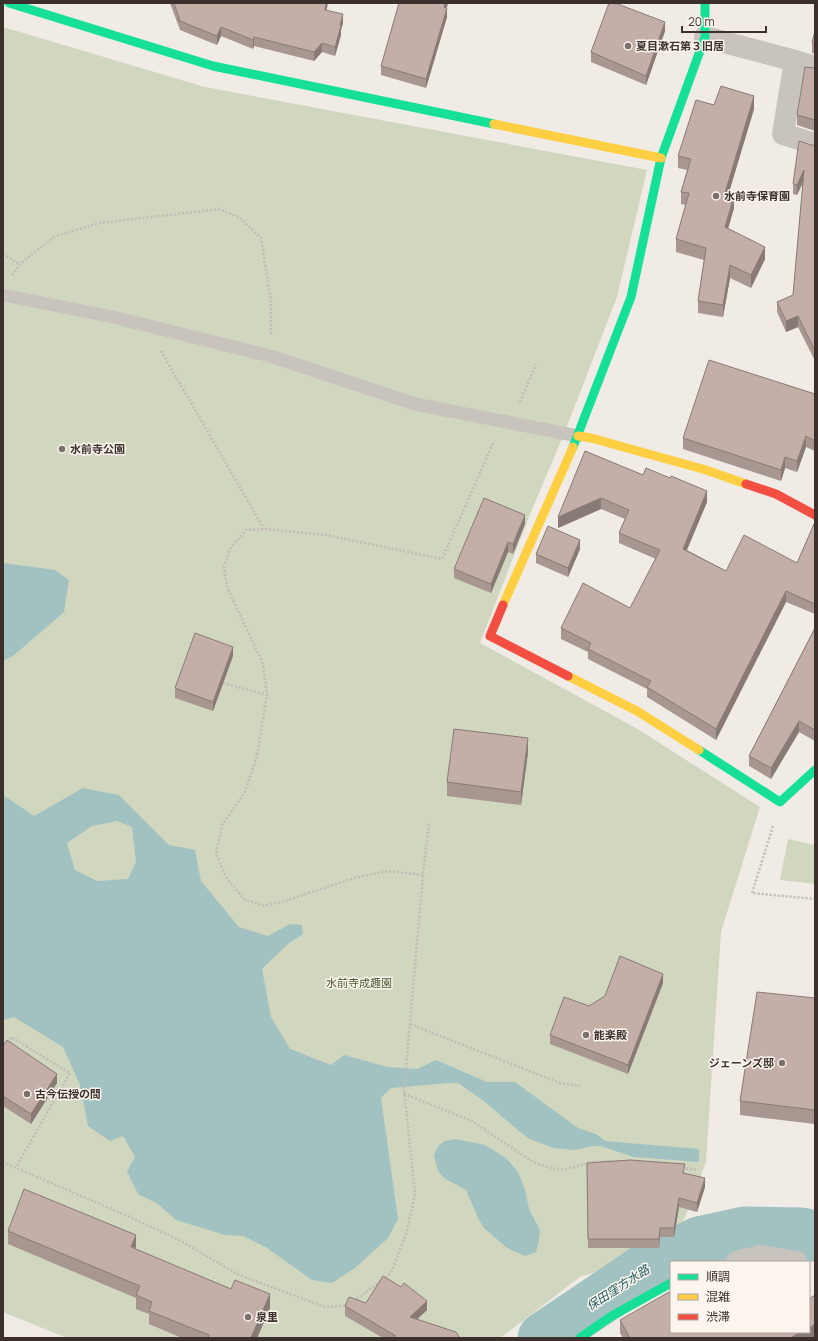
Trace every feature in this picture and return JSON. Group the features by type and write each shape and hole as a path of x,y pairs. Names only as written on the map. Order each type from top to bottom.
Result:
{"street":[{"path":"9,3 213,66 661,158"},
{"path":"705,3 705,37 661,158 631,297 578,436 490,636 637,711 780,802 815,770"},
{"path":"705,37 805,64 783,134 815,144"},
{"path":"578,436 591,438 706,470 776,494 815,515"},
{"path":"741,1261 761,1256 790,1261"},
{"path":"580,1338 610,1317 670,1284"}],"lane":[{"path":"3,294 113,317 270,356 415,404 578,436"}],"path":[{"path":"7,280 20,264 54,237 100,222 220,209 240,218 261,238 271,301 270,356"},
{"path":"3,254 20,264"},
{"path":"147,326 264,529"},
{"path":"423,875 389,870 358,877 288,900 264,906 244,899 226,877 216,854 222,824 245,792 257,756 267,695 263,664 227,587 224,567 230,549 246,530 264,529 326,535 442,559 536,364"},
{"path":"222,684 267,695"},
{"path":"780,802 752,893 815,899"},
{"path":"3,1162 132,1218 181,1242 240,1274 325,1306 344,1306 361,1296 391,1273 406,1234 415,1194 404,1090 429,823"},
{"path":"410,1024 560,1083 580,1086"},
{"path":"3,1049 11,1038 70,1073 16,1167"},
{"path":"404,1094 472,1121 530,1160 542,1165 555,1169 566,1169 593,1162 617,1162"},
{"path":"675,1168 697,1170"}],"green space":[{"name":"水前寺成趣園","path":"3,27 205,87 647,170 617,297 480,643 636,728 760,807 721,932 706,1162 674,1246 580,1277 500,1338 67,1338 3,1312"},
{"path":"788,839 815,845 815,884 780,880"}],"water":[{"path":"3,563 55,570 69,580 64,612 13,656 3,661"},
{"path":"83,788 119,795 169,845 195,850 201,881 239,927 268,936 290,924 302,925 303,934 289,943 262,969 271,1017 290,1049 331,1065 344,1055 388,1067 417,1069 436,1060 487,1082 515,1082 578,1128 596,1134 605,1141 699,1149 699,1162 634,1157 600,1146 574,1150 553,1148 530,1139 484,1101 458,1083 391,1088 381,1098 398,1219 388,1238 355,1268 332,1283 312,1280 267,1248 243,1236 225,1235 176,1220 158,1204 138,1194 127,1171 135,1157 123,1136 110,1141 88,1126 80,1085 63,1047 14,1017 3,1020 3,795 34,816","holes":["117,821 132,827 136,862 128,879 97,881 75,870 67,843 92,826"]},
{"path":"456,1139 485,1145 506,1158 518,1172 525,1189 529,1209 540,1230 536,1252 525,1256 507,1248 484,1228 466,1190 444,1178 438,1171 434,1156 438,1146 445,1141"}],"building":[{"path":"174,3 326,3 325,10 343,14 335,47 322,43 314,52 254,37 253,40 221,27 217,36 180,21"},
{"path":"399,3 445,3 444,7 447,8 426,79 381,66"},
{"name":"夏目漱石第３旧居","path":"609,3 615,3 665,22 646,76 591,52"},
{"path":"815,31 815,44 812,42"},
{"path":"805,67 815,68 815,120 797,115"},
{"path":"721,86 754,96 725,193 734,196 725,227 765,247 751,275 730,265 723,305 698,301 706,248 676,239 689,193 681,192 691,159 678,156 696,100 714,105"},
{"path":"799,141 815,145 815,351 798,316 786,321 777,302 793,295 804,170 797,185 793,184"},
{"path":"709,360 815,394 815,441 806,436 797,461 785,457 781,470 683,438"},
{"path":"585,451 643,475 646,468 670,478 671,476 707,491 683,549 726,571 744,535 797,563 814,524 815,525 815,604 786,591 716,729 647,687 651,681 588,649 591,643 561,628 583,583 630,608 660,550 619,533 629,510 601,498 558,517"},
{"path":"484,498 525,515 513,544 508,542 491,584 454,569"},
{"path":"548,526 580,540 568,568 536,554"},
{"path":"815,628 815,730 799,721 771,768 749,756"},
{"path":"195,633 233,647 213,702 175,688"},
{"path":"454,729 528,738 521,792 447,782"},
{"path":"620,956 663,974 628,1065 550,1035 564,997 589,1006 605,996"},
{"name":"ジェーンズ邸","path":"757,992 815,998 815,1110 740,1101"},
{"name":"古今伝授の間","path":"7,1040 57,1074 31,1114 3,1096 3,1046"},
{"path":"630,1160 685,1164 683,1173 705,1178 697,1203 679,1198 674,1228 660,1228 659,1239 588,1239 587,1163"},
{"path":"24,1189 136,1235 131,1247 231,1289 235,1280 270,1294 251,1338 208,1338 209,1335 149,1311 152,1302 136,1295 140,1286 8,1231"},
{"path":"383,1276 401,1287 404,1283 427,1301 410,1317 456,1332 460,1338 393,1338 396,1336 345,1306 349,1297 366,1303"},
{"path":"669,1292 670,1333 799,1333 790,1338 630,1338 620,1320"},
{"path":"815,1295 815,1324 810,1327 810,1298"}],"waterway":[{"name":"保田窪方水路","path":"543,1338 644,1270 699,1242 745,1232 801,1233 815,1236"}],"traffic: fast":[{"path":"9,3 213,66 494,124"},
{"path":"573,447 631,297 661,158 705,37 705,3"},
{"path":"699,750 780,802 815,770"},
{"path":"580,1338 610,1317 670,1284"}],"traffic: slow":[{"path":"494,124 661,158"},
{"path":"578,436 591,438 706,470 746,484"},
{"path":"503,605 573,447"},
{"path":"568,676 637,711 699,750"}],"traffic: jam":[{"path":"746,484 776,494 815,515"},
{"path":"503,605 490,636 568,676"}],"place":[{"name":"夏目漱石第３旧居","path":"628,46"},
{"name":"水前寺保育園","path":"716,196"},
{"name":"水前寺公園","path":"62,449"},
{"name":"能楽殿","path":"586,1035"},
{"name":"ジェーンズ邸","path":"782,1063"},
{"name":"古今伝授の間","path":"27,1094"},
{"name":"泉里","path":"248,1317"}]}
